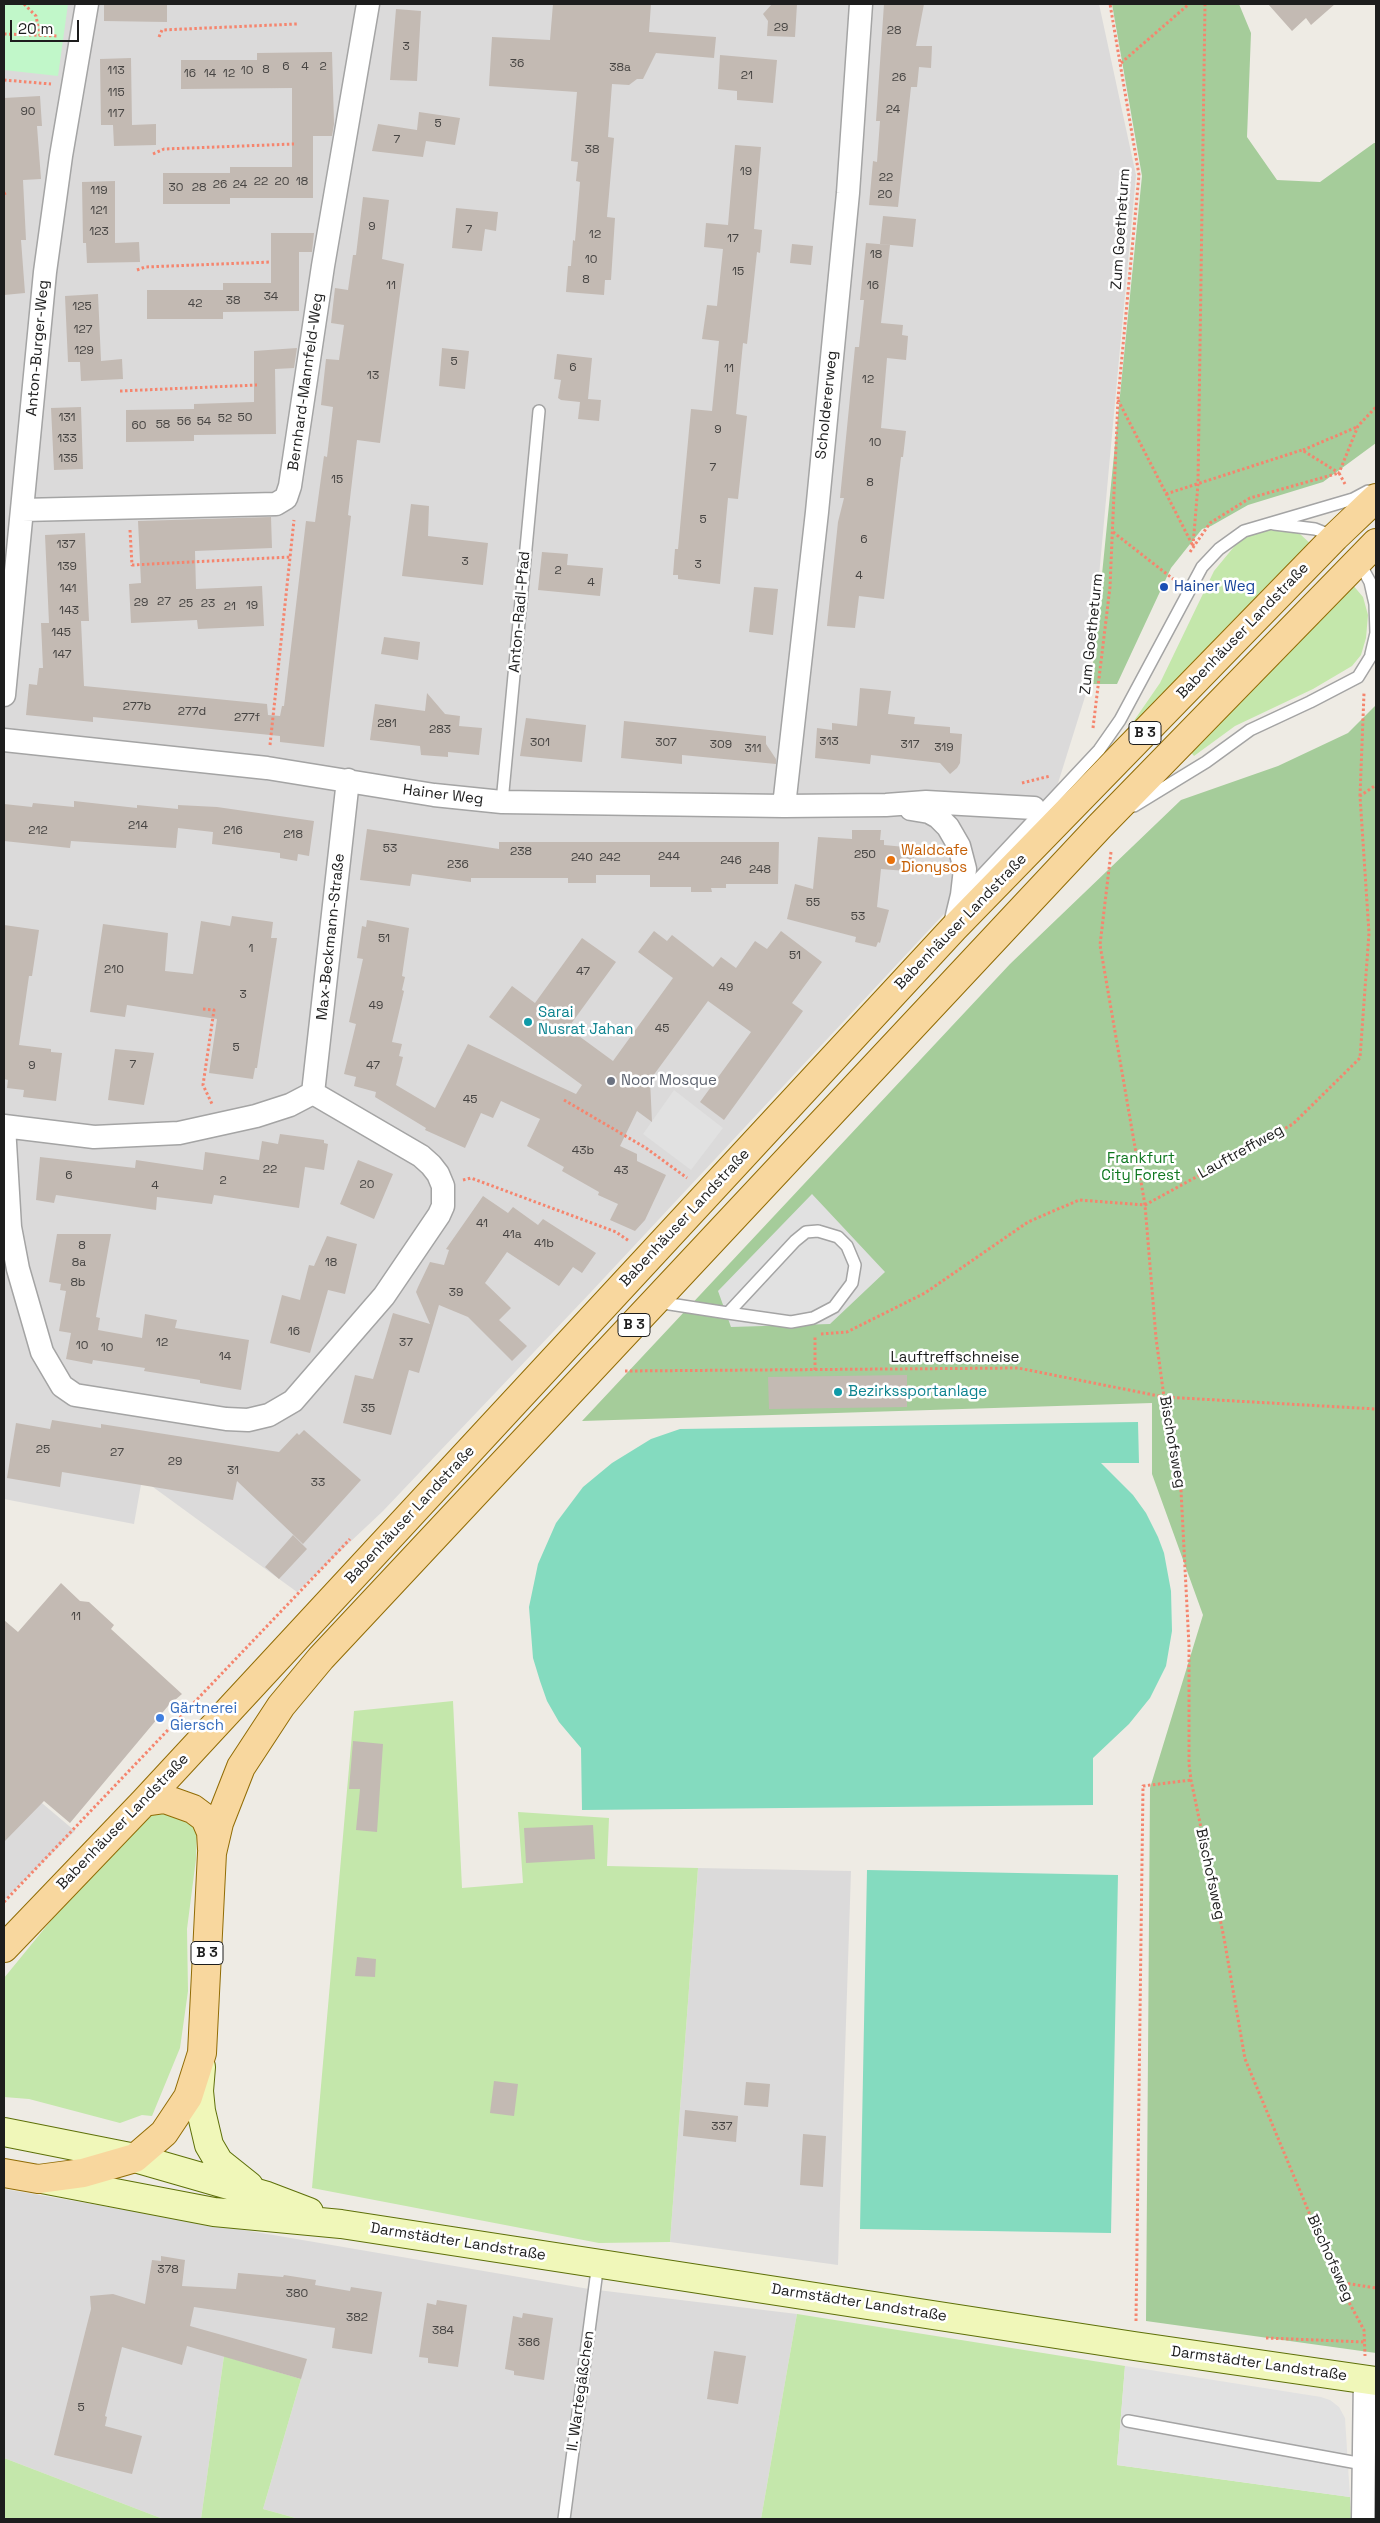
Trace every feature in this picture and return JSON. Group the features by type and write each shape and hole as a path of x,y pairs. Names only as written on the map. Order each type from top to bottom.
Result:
{"main road":[{"name":"Babenhäuser Landstraße","path":"4,1948 144,1802 954,928 1376,498"},
{"name":"B 3","path":"212,1853 222,1814 242,1767 281,1706 320,1658 1367,551"},
{"name":"B 3","path":"38,2178 84,2173 136,2158 156,2142 174,2120 188,2097 202,2053 212,1853 211,1832 205,1818 182,1803 165,1799 144,1802"},
{"path":"202,2053 199,2091 204,2129 209,2146 219,2162 239,2180 267,2196"},
{"name":"Darmstädter Landstraße","path":"4,2132 136,2158 267,2196 341,2224"},
{"name":"Darmstädter Landstraße","path":"4,2173 206,2211 341,2224 1134,2346 1371,2380"}],"street":[{"name":"Anton-Burger-Weg","path":"4,694 44,272 61,156 87,4"},
{"name":"Bernhard-Mannfeld-Weg","path":"286,498 290,486 323,266 368,4"},
{"name":"Scholdererweg","path":"784,806 816,522 848,193 861,4"},
{"path":"22,510 276,504 286,498"},
{"path":"1336,537 1343,542 1367,551"},
{"name":"Hainer Weg","path":"4,740 267,768 434,795 502,802 784,806 886,805 926,802 1034,808"},
{"name":"Max-Beckmann-Straße","path":"313,1093 348,780"},
{"name":"Hainer Weg","path":"886,805 929,812 948,827 959,846 965,869 962,895 954,928"},
{"path":"313,1093 421,1156 438,1174 443,1186 443,1206 439,1216 384,1296 293,1400 269,1415 248,1420 226,1419 74,1395 56,1378 42,1352 18,1270 10,1227 4,1126 94,1137 179,1133 222,1124 290,1105 313,1093"},
{"path":"1363,2519 1363,2464 1371,2380"}],"lane":[{"name":"Anton-Radl-Pfad","path":"502,802 539,416"},
{"path":"962,895 1099,750 1120,720 1202,567 1219,549 1244,532 1353,499 1376,486"},
{"path":"1259,526 1273,524 1298,526 1325,532 1336,537"},
{"path":"1111,820 1206,762 1250,730 1358,677 1374,652 1376,633 1375,604 1370,582 1367,551"},
{"path":"656,1302 728,1313 791,1322 813,1318 834,1307 852,1283 855,1265 847,1246 838,1237 818,1231 806,1232 795,1241 728,1313"},
{"name":"II. Wartegäßchen","path":"564,2519 598,2263"},
{"path":"1128,2421 1363,2464"}],"path":[{"path":"24,4 36,16 40,36"},
{"name":"Zum Goetheturm","path":"1100,724 1094,731 1110,586 1118,399 1139,175 1110,4"},
{"path":"1120,63 1189,4"},
{"path":"1193,547 1198,484 1205,4"},
{"path":"159,36 162,30 297,24"},
{"path":"4,34 82,36"},
{"path":"4,80 74,88"},
{"path":"153,154 164,149 294,144"},
{"path":"137,270 145,266 271,262"},
{"path":"120,391 257,384"},
{"path":"1118,399 1202,567"},
{"path":"1166,494 1302,450 1358,426 1376,408"},
{"path":"1302,450 1339,474 1358,426"},
{"path":"267,768 295,510 286,498"},
{"path":"129,507 132,565 291,557"},
{"path":"1112,532 1189,590"},
{"name":"Lauftreffweg","path":"1145,1205 1293,1124 1360,1058 1369,933 1360,796 1365,667"},
{"path":"1019,784 1057,774"},
{"path":"1360,796 1376,785"},
{"name":"Bischofsweg","path":"1111,820 1110,858 1100,945 1145,1205 1156,1338 1164,1396 1180,1471 1189,1646 1189,1764 1191,1780 1224,1938 1245,2059 1338,2282 1364,2330 1371,2380"},
{"path":"203,1009 214,1010 203,1085 222,1124"},
{"path":"564,1100 646,1148 690,1180"},
{"path":"443,1186 471,1178 616,1232 633,1243"},
{"path":"791,1322 789,1338 847,1332 925,1293 1028,1222 1078,1200 1145,1205"},
{"path":"815,1335 815,1370"},
{"name":"Lauftreffschneise","path":"590,1371 1018,1368 1164,1396 1376,1409"},
{"path":"4,1902 352,1537"},
{"path":"1134,2346 1136,2332 1143,1786 1191,1780"},
{"path":"1338,2282 1376,2288"}],"shaded area":[{"path":"4,4 1099,4 1136,175 1089,684 1054,796 591,1292 383,1511 297,1592 142,1479 134,1524 4,1499"},
{"path":"674,1090 723,1128 691,1170 643,1134"},
{"path":"812,1194 885,1272 830,1324 731,1327 718,1291"},
{"path":"4,1771 75,1831 4,1900"},
{"path":"698,1868 851,1871 838,2265 670,2242"},
{"path":"4,2189 589,2289 797,2314 761,2519 299,2519 263,2509 301,2379 224,2356 201,2519 163,2519 4,2458"},
{"path":"1125,2366 1330,2400 1339,2407 1345,2418 1350,2497 1117,2465"}],"green space":[{"path":"4,4 68,4 58,76 4,70"},
{"path":"1112,4 1239,4 1251,33 1247,137 1277,180 1320,182 1376,143 1376,443 1323,482 1248,505 1211,526 1202,529 1171,568 1117,684 1091,684 1142,176"},
{"path":"1278,528 1300,534 1313,546 1112,753 1109,749 1131,725 1160,683 1214,571 1242,537 1256,531"},
{"path":"1352,584 1363,597 1368,615 1366,638 1361,655 1352,666 1313,689 1235,726 1194,756 1190,751"},
{"name":"Frankfurt City Forest","path":"1376,705 1376,2353 1146,2321 1150,1788 1203,1615 1152,1474 1152,1403 582,1421 1010,964 1181,800 1278,766 1348,733"},
{"path":"1138,1422 1139,1463 1101,1463 1133,1495 1146,1513 1158,1537 1164,1553 1171,1591 1172,1631 1166,1666 1150,1698 1129,1724 1093,1758 1093,1805 582,1810 581,1748 559,1722 547,1701 533,1658 529,1607 538,1564 556,1523 583,1487 612,1463 651,1439 680,1429"},
{"path":"453,1701 462,1888 523,1883 518,1812 609,1818 607,1866 698,1868 670,2242 599,2243 312,2188 354,1711"},
{"path":"170,1809 197,1825 196,1859 187,1929 188,1991 180,2048 152,2116 142,2115 120,2123 29,2099 4,2097 4,1978 71,1896 143,1816"},
{"path":"867,1870 1118,1875 1111,2233 860,2229"},
{"path":"797,2314 1125,2366 1117,2465 1350,2497 1351,2519 761,2519"},
{"path":"224,2356 301,2379 263,2509 299,2519 201,2519"},
{"path":"4,2458 163,2519 4,2519"}],"building":[{"path":"104,4 167,4 167,22 104,21"},
{"path":"553,4 651,4 649,32 716,37 714,58 656,53 643,79 637,79 629,85 612,84 608,137 614,138 607,217 615,218 611,280 605,280 604,295 566,292 568,266 571,266 573,240 575,241 580,182 576,181 578,162 571,161 577,92 489,86 492,37 550,40"},
{"path":"772,4 797,4 795,37 767,36 768,21 763,14"},
{"path":"884,4 924,4 916,46 932,46 931,68 919,67 917,87 911,87 898,207 869,205 873,161 877,162 880,121 876,121"},
{"path":"1268,4 1335,4 1311,25 1306,18 1292,31"},
{"path":"396,9 421,11 417,81 390,80"},
{"path":"332,52 334,124 332,136 313,136 313,198 230,198 230,204 163,204 163,173 230,173 230,167 292,167 292,88 181,89 181,60 257,60 257,53"},
{"path":"720,55 777,60 773,103 737,100 737,91 718,89"},
{"path":"131,58 132,125 156,124 156,145 114,146 113,125 101,125 100,59"},
{"path":"40,96 42,126 37,126 41,179 23,180 26,240 21,240 25,293 4,295 4,98"},
{"path":"419,112 460,118 455,145 426,141 423,157 372,151 378,124 417,130"},
{"path":"735,145 761,147 754,229 762,230 760,253 757,252 747,344 743,343 736,414 747,416 738,499 728,498 720,584 678,579 678,575 673,575 675,549 678,549 691,409 712,411 719,341 702,339 707,305 717,306 723,249 704,247 706,223 728,225"},
{"path":"115,181 115,243 139,242 140,262 87,263 86,243 83,243 82,182"},
{"path":"363,197 389,200 382,259 404,264 380,443 357,440 348,515 351,516 324,747 280,742 280,736 93,717 93,722 26,715 29,684 37,685 39,668 43,668 41,623 49,623 45,535 85,533 89,621 81,621 84,686 267,704 268,715 280,716 282,706 284,706 306,521 315,522 324,456 327,457 333,407 321,405 326,359 339,360 344,325 331,323 335,288 348,290 353,255 356,255"},
{"path":"456,208 498,212 496,231 485,229 482,251 452,248"},
{"path":"883,216 916,219 913,247 880,244"},
{"path":"271,233 314,233 312,252 299,252 299,311 223,312 223,319 147,319 147,290 223,290 223,283 271,283"},
{"path":"866,243 890,245 881,323 903,325 902,335 908,336 906,360 887,358 881,428 906,431 903,457 901,457 884,599 859,596 855,628 827,626 838,522 844,498 840,498 855,347 859,347 864,300 860,300"},
{"path":"792,244 813,246 811,265 790,263"},
{"path":"98,294 101,361 122,359 123,379 81,381 80,362 68,362 65,296"},
{"path":"297,348 294,368 275,369 276,434 194,435 194,441 126,442 126,410 194,409 194,404 254,402 254,351"},
{"path":"442,348 469,351 465,389 439,386"},
{"path":"557,354 592,358 588,399 601,400 599,421 578,419 580,402 558,398 561,380 554,379"},
{"path":"81,407 83,469 54,470 51,408"},
{"path":"411,504 429,506 428,536 488,543 483,585 402,576"},
{"path":"271,517 272,548 195,551 196,589 262,586 264,626 198,629 197,620 131,623 129,584 141,583 138,521"},
{"path":"542,552 568,554 567,565 603,568 600,596 538,590"},
{"path":"754,587 778,589 773,635 749,632"},
{"path":"384,637 420,642 418,660 381,654"},
{"path":"860,688 891,691 888,714 915,717 914,724 950,727 950,733 962,734 960,763 957,768 950,774 940,763 871,755 870,764 815,758 817,728 832,730 832,723 857,726"},
{"path":"427,693 445,714 460,716 459,726 482,728 479,755 448,752 448,757 421,755 420,746 370,740 375,704 425,711"},
{"path":"526,718 586,725 582,762 520,756"},
{"path":"624,721 766,736 766,744 776,759 776,764 682,755 682,764 621,758"},
{"path":"74,801 137,808 137,805 178,809 178,805 217,807 314,821 309,856 298,854 297,861 280,858 280,853 212,844 213,832 178,828 176,848 71,841 70,848 4,841 4,804 32,807 33,803 74,807"},
{"path":"367,829 499,849 499,842 779,842 778,884 726,884 726,888 711,888 712,892 691,892 691,887 650,887 650,875 596,875 596,883 568,883 568,878 471,878 471,882 412,874 410,886 360,880"},
{"path":"852,830 881,830 880,840 884,840 884,845 905,847 914,857 911,866 906,871 881,869 877,907 889,910 880,943 878,942 876,947 855,942 856,937 787,919 795,884 813,889 818,837 852,839"},
{"path":"232,916 273,922 271,938 277,938 257,1068 255,1068 253,1079 209,1073 217,1019 127,1005 125,1017 90,1012 103,924 168,933 165,971 193,974 201,921 230,926"},
{"path":"367,920 409,928 402,976 405,977 402,990 404,991 392,1042 402,1044 399,1056 403,1057 396,1085 435,1108 468,1044 576,1094 582,1085 489,1017 512,986 535,1003 582,938 616,962 568,1028 613,1061 673,978 638,952 654,931 667,941 672,935 713,967 721,957 736,968 755,941 767,949 781,931 822,962 792,1003 803,1011 724,1120 700,1102 751,1032 708,1001 650,1080 652,1122 637,1111 620,1146 637,1154 637,1161 666,1175 645,1220 635,1231 610,1220 618,1204 598,1195 599,1192 562,1171 564,1167 527,1146 540,1119 501,1101 493,1118 481,1113 465,1148 425,1130 426,1128 375,1097 376,1092 354,1086 356,1077 344,1074 356,1024 349,1022 363,959 357,958 362,926 366,927"},
{"path":"4,925 39,930 32,976 29,976 19,1045 51,1049 51,1052 62,1053 56,1101 23,1097 24,1090 7,1088 8,1080 4,1079"},
{"path":"115,1049 154,1053 144,1105 108,1100"},
{"path":"280,1134 324,1140 324,1143 328,1144 324,1170 305,1167 299,1208 214,1195 212,1204 157,1197 156,1210 56,1195 54,1203 36,1200 40,1157 135,1168 136,1160 203,1170 205,1152 259,1160 262,1141 278,1144"},
{"path":"358,1160 393,1174 374,1219 340,1204"},
{"path":"483,1196 508,1213 513,1207 538,1225 543,1219 596,1253 582,1273 573,1267 559,1286 507,1252 485,1283 511,1308 499,1320 527,1346 512,1361 468,1317 439,1305 419,1373 409,1370 391,1435 343,1423 355,1375 373,1379 393,1313 430,1324 416,1292 418,1287 430,1262 444,1265 449,1250 446,1249"},
{"path":"57,1234 111,1234 96,1317 100,1318 98,1330 142,1338 145,1314 177,1320 175,1328 249,1340 241,1390 200,1383 200,1380 144,1371 145,1368 93,1360 92,1364 66,1359 71,1333 59,1331 66,1291 60,1290 61,1284 49,1282"},
{"path":"327,1236 357,1244 345,1294 328,1290 310,1353 270,1343 282,1295 300,1300 309,1265 314,1266"},
{"name":"Bezirkssportanlage","path":"907,1375 907,1407 769,1409 768,1377"},
{"path":"52,1420 101,1428 101,1424 279,1452 297,1433 299,1435 304,1430 361,1480 303,1544 237,1481 233,1500 62,1472 60,1487 7,1478 16,1423 50,1429"},
{"path":"293,1535 307,1549 279,1579 265,1567"},
{"path":"61,1583 80,1601 89,1602 114,1625 111,1629 182,1694 168,1706 70,1823 44,1801 4,1842 4,1620 18,1632"},
{"path":"353,1741 383,1744 377,1832 356,1830 360,1789 349,1789"},
{"path":"593,1825 595,1859 526,1863 524,1828"},
{"path":"357,1957 376,1959 375,1977 355,1976"},
{"path":"494,2081 518,2084 514,2116 490,2113"},
{"path":"746,2082 770,2084 768,2107 744,2105"},
{"path":"685,2110 738,2116 736,2142 683,2136"},
{"path":"803,2134 826,2136 823,2187 800,2185"},
{"path":"161,2256 185,2260 182,2286 236,2289 238,2273 283,2277 284,2275 316,2280 315,2285 350,2291 351,2287 382,2292 372,2354 332,2348 335,2328 194,2307 190,2326 307,2359 301,2379 187,2346 182,2365 122,2347 105,2416 107,2417 105,2426 142,2436 132,2474 54,2455 91,2309 90,2296 113,2294 145,2304 152,2260 161,2261"},
{"path":"437,2300 467,2305 458,2367 428,2363 428,2358 419,2357 427,2303 436,2305"},
{"path":"523,2313 553,2318 544,2380 514,2375 514,2371 505,2369 513,2316 522,2318"},
{"path":"714,2351 746,2356 738,2404 707,2399"}],"place":[{"name":"Hainer Weg","path":"1164,587"},
{"name":"Waldcafe Dionysos","path":"891,860"},
{"name":"Sarai Nusrat Jahan","path":"528,1022"},
{"name":"Noor Mosque","path":"611,1081"},
{"name":"Bezirkssportanlage","path":"838,1392"},
{"name":"Gärtnerei Giersch","path":"160,1718"}]}
